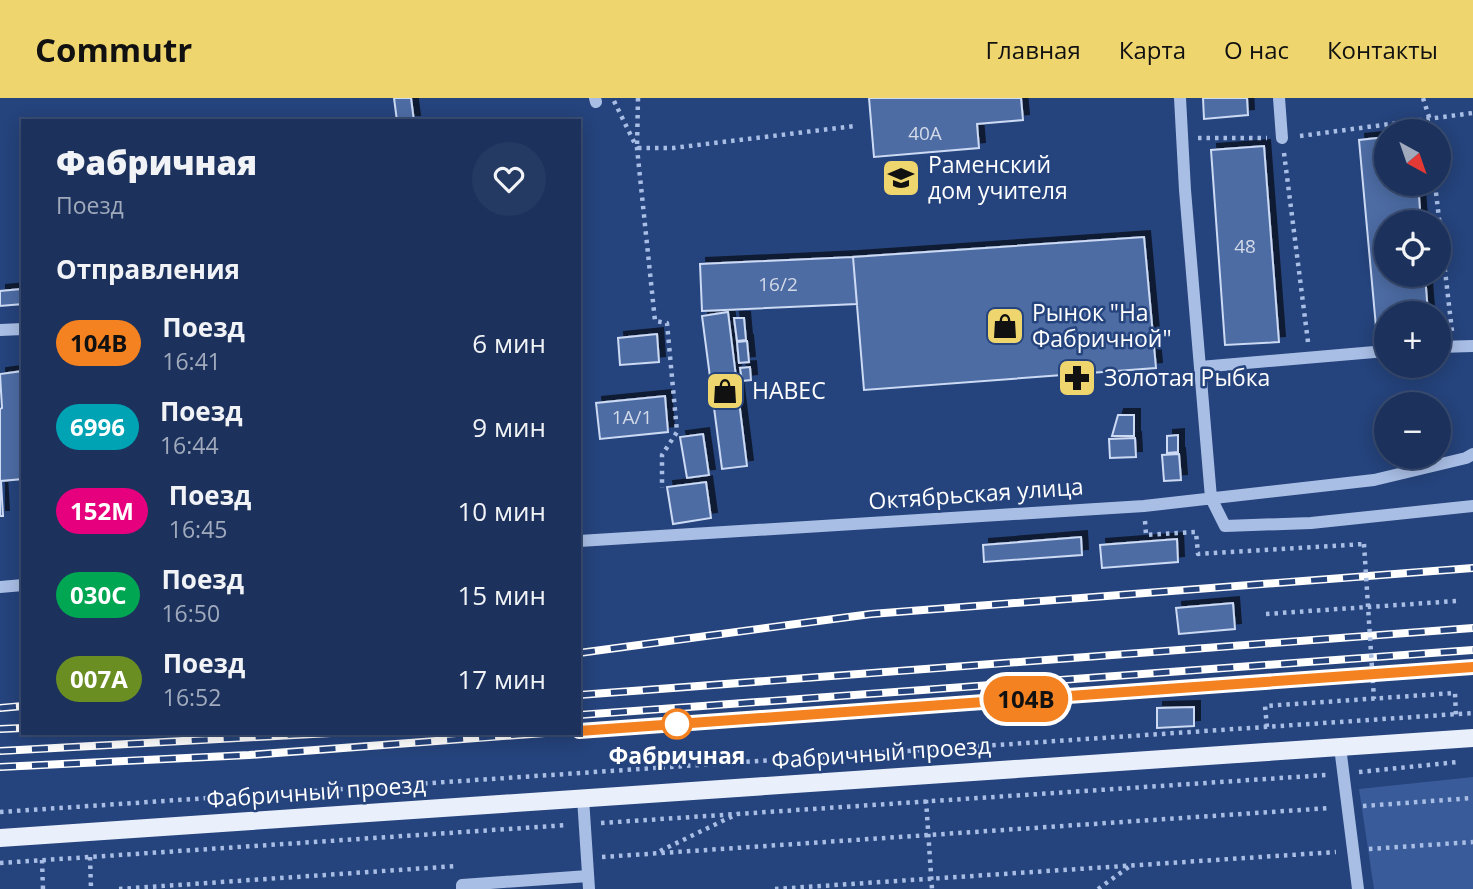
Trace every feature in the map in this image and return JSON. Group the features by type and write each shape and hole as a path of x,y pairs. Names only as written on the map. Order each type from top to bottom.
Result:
{"main road":[{"name":"Фабричный проезд","path":"0,838 1473,738"}],"street":[{"path":"1180,98 1185,190 1211,498 1224,526 1311,523 1473,506"},
{"path":"1279,98 1282,138"},
{"path":"0,330 21,329"},
{"path":"1451,345 1473,346"},
{"path":"1200,367 1374,352"},
{"name":"Октябрьская улица","path":"581,541 1144,506 1374,480 1473,454"},
{"path":"0,587 21,585"},
{"path":"1340,747 1358,889"},
{"path":"462,889 462,885 588,883 583,798"}],"path":[{"path":"612,98 637,148"},
{"path":"638,98 637,148 655,321 667,323 677,432 662,456 662,488"},
{"path":"1423,98 1429,117"},
{"path":"1184,138 1282,138 1473,113"},
{"path":"637,148 673,148 855,126"},
{"path":"1282,138 1310,357"},
{"path":"1437,196 1454,345"},
{"path":"1144,506 1146,534 1196,532 1198,554 1364,544 1374,699"},
{"path":"1266,614 1456,601"},
{"path":"1267,727 1265,706 1455,693"},
{"path":"0,812 1473,713"},
{"path":"923,750 932,889"},
{"path":"0,863 1343,773 1459,762"},
{"path":"587,858 1473,798"},
{"path":"656,853 742,812"},
{"path":"775,889 1473,842"},
{"path":"90,857 91,889"},
{"path":"42,860 43,889"},
{"path":"1098,889 1130,865"},
{"path":"119,889 463,866"}],"shaded area":[{"path":"1473,777 1473,889 1374,889 1359,789"}],"building":[{"path":"394,98 411,98 414,119 397,119"},
{"path":"869,98 1021,98 1023,120 977,124 979,148 874,157"},
{"path":"1203,98 1247,98 1248,115 1204,119"},
{"path":"1374,138 1374,196 1419,196 1420,210 1374,210 1374,287 1426,287 1427,301 1374,301 1374,305 1359,140"},
{"path":"1264,146 1279,342 1225,345 1211,150"},
{"name":"Рынок \"На Фабричной\"","path":"1144,237 1156,368 864,390 853,257"},
{"path":"853,257 857,304 702,311 700,264"},
{"path":"21,289 21,304 0,306 0,291"},
{"name":"НАВЕС","path":"728,312 747,466 722,469 702,316"},
{"path":"734,318 744,318 746,340 737,341"},
{"path":"657,334 659,362 620,365 618,338"},
{"path":"747,341 749,362 739,363 737,342"},
{"path":"750,367 751,380 742,381 740,368"},
{"path":"21,371 21,479 1,481 3,516 0,516 0,374"},
{"path":"665,396 668,432 600,439 596,403"},
{"path":"1118,415 1134,415 1134,436 1112,436"},
{"path":"703,434 709,475 687,478 680,437"},
{"path":"1178,435 1178,452 1167,453 1167,436"},
{"path":"1135,438 1136,457 1110,458 1109,439"},
{"path":"1179,454 1181,480 1164,481 1162,455"},
{"path":"706,482 711,518 673,524 667,487"},
{"path":"1081,537 1082,555 984,562 983,545"},
{"path":"1177,539 1178,562 1102,568 1100,545"},
{"path":"1233,603 1235,629 1179,634 1176,608"},
{"path":"1194,707 1194,726 1157,728 1157,708"}],"railway":[{"path":"581,653 871,614 1473,568"},
{"path":"581,695 1473,628"},
{"path":"581,715 1473,650"},
{"path":"581,731 1473,667"},
{"path":"0,708 21,706"},
{"path":"0,729 21,728"},
{"path":"0,751 294,735"},
{"path":"0,767 249,755 518,735"}],"train":[{"name":"104В","path":"581,731 1473,667"}],"place":[{"name":"Раменский дом учителя","path":"901,178"},
{"name":"Рынок \"На Фабричной\"","path":"1005,326"},
{"name":"Золотая Рыбка","path":"1077,378"},
{"name":"НАВЕС","path":"725,391"},
{"name":"Фабричная","path":"677,724"}]}
